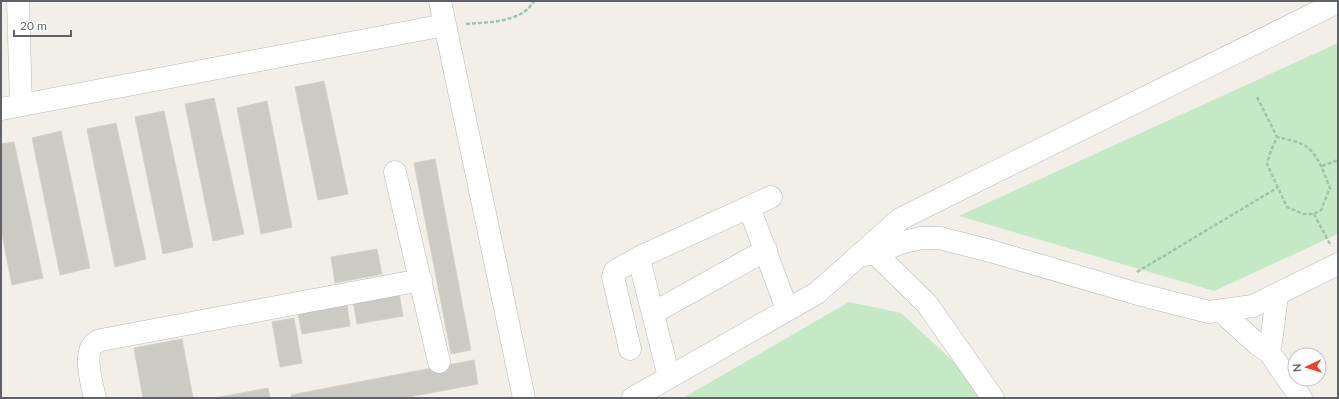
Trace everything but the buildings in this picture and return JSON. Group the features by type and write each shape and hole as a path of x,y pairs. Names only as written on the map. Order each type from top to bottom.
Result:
{"lane":[{"path":"18,1 11,107 445,25"},
{"path":"440,1 524,398"},
{"path":"633,398 816,293 866,255 900,220 1338,2"},
{"path":"395,172 439,362"},
{"path":"630,349 613,277 615,271 640,257 771,197"},
{"path":"750,207 787,309"},
{"path":"866,255 904,242 922,238 940,238 1209,312 1253,306 1277,294 1335,256"},
{"path":"653,313 766,250"},
{"path":"866,255 927,304 993,398"},
{"path":"640,257 640,263 669,377"},
{"path":"95,398 89,369 89,354 92,346 101,340 421,280"},
{"path":"1269,352 1277,294"},
{"path":"1221,311 1257,344 1269,352 1301,398"}],"path":[{"path":"445,25 489,22 516,17 534,1"},
{"path":"1257,97 1276,137 1267,164 1287,207 1303,214 1314,214 1321,210 1330,188 1322,166 1310,150 1304,145 1276,137"},
{"path":"1322,166 1338,160"},
{"path":"1113,286 1278,188"},
{"path":"1314,214 1335,256"}],"green space":[{"path":"1338,43 1338,234 1214,291 959,216"},
{"path":"849,302 901,313 968,375 984,398 683,398"}]}
